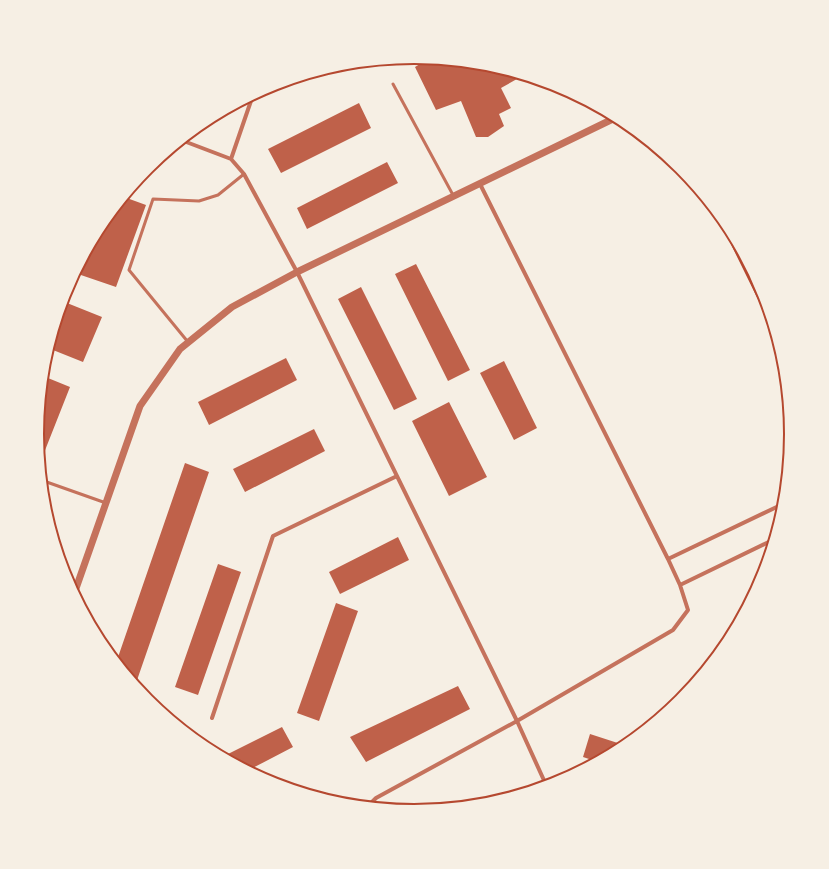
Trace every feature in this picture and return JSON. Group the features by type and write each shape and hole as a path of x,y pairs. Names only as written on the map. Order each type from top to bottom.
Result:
{"street":[{"path":"231,159 250,102"},
{"path":"77,586 140,406 180,349 188,342 232,307 297,272 610,120"},
{"path":"188,142 231,159 244,174 297,272 545,781"},
{"path":"372,802 376,798 517,721 673,630 688,610 680,585 668,559 480,184"},
{"path":"212,718 273,536 397,476"},
{"path":"668,559 778,506"},
{"path":"680,585 768,542"}],"lane":[{"path":"393,84 454,197"},
{"path":"188,342 129,270 154,199 199,201 218,195 244,174"},
{"path":"47,482 106,502"}],"building":[{"path":"420,64 463,67 487,71 517,79 501,88 511,108 499,114 504,126 488,137 476,137 461,101 436,110 415,67"},
{"path":"359,103 371,128 281,173 268,149"},
{"path":"387,162 398,183 307,229 297,208"},
{"path":"129,199 146,205 116,287 80,275 106,229"},
{"path":"416,264 470,370 448,381 395,274"},
{"path":"361,287 417,399 394,410 338,299"},
{"path":"68,303 102,317 83,362 54,350"},
{"path":"286,358 297,380 209,425 198,402"},
{"path":"504,361 537,428 514,440 480,373"},
{"path":"48,378 70,387 45,451 45,410"},
{"path":"449,402 487,477 449,496 412,421"},
{"path":"314,429 325,451 245,492 233,469"},
{"path":"185,463 209,472 137,680 118,656"},
{"path":"398,537 409,560 340,594 329,572"},
{"path":"218,564 241,572 198,695 175,687"},
{"path":"336,603 358,611 319,721 297,713"},
{"path":"458,686 470,709 366,762 350,737"},
{"path":"282,727 293,747 253,768 228,754"},
{"path":"590,734 619,743 591,760 583,757"}]}
